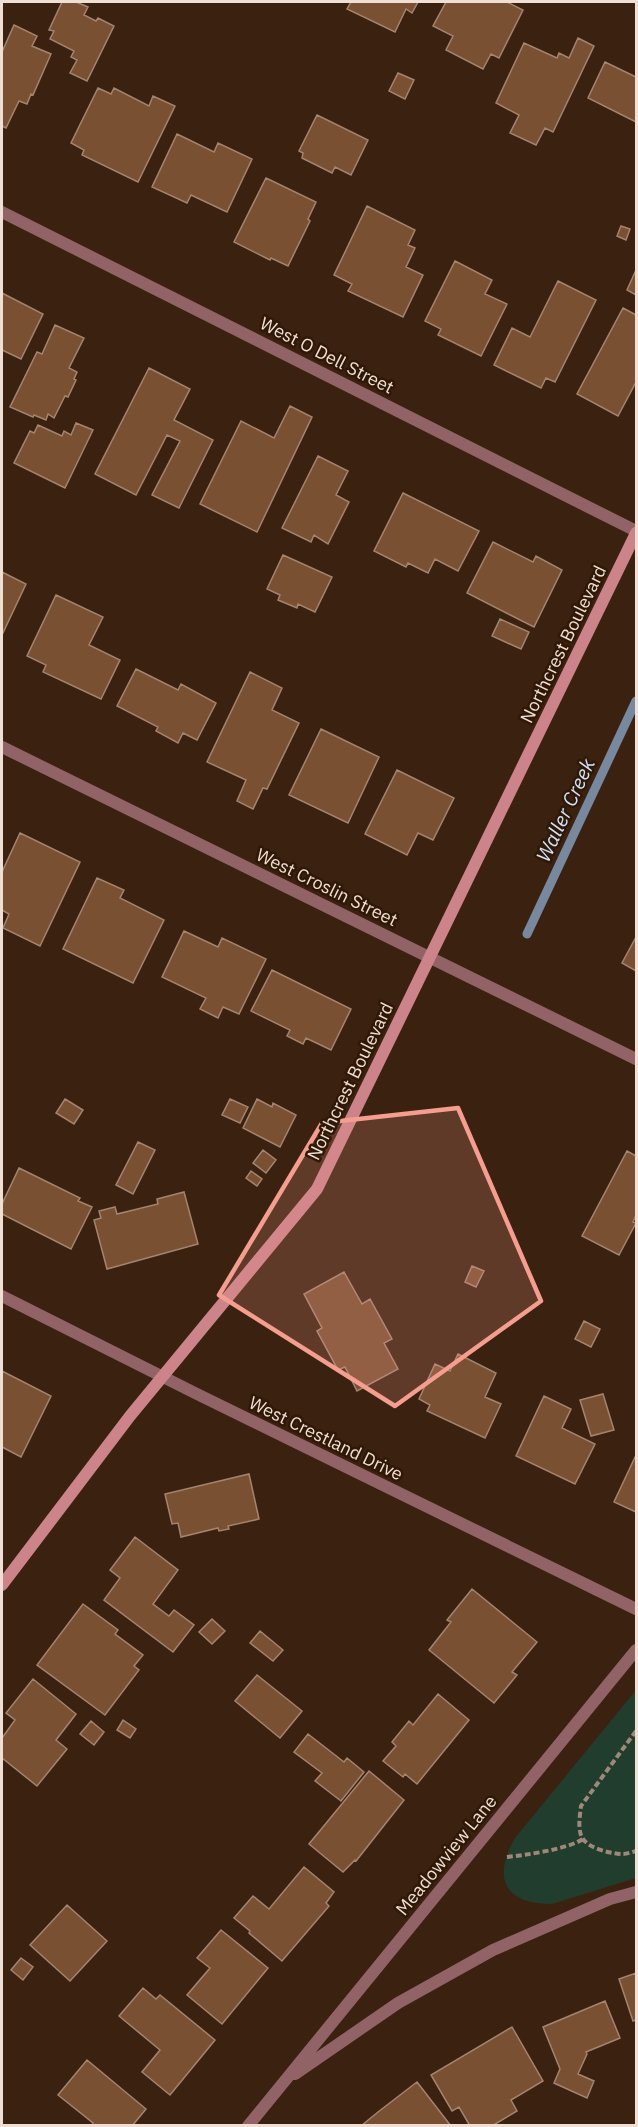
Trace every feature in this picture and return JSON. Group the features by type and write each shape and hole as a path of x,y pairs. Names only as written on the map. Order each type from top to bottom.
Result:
{"street":[{"name":"West O Dell Street","path":"2,212 636,532"},
{"name":"Northcrest Boulevard","path":"2,1585 130,1416 316,1189 636,532"},
{"name":"West Croslin Street","path":"2,747 636,1059"},
{"name":"West Crestland Drive","path":"2,1296 636,1610"},
{"name":"Meadowview Lane","path":"248,2126 636,1650"},
{"name":"Meadowview Lane","path":"283,2083 398,2003 493,1950 610,1899 636,1892"}],"path":[{"path":"636,1731 582,1806 579,1821 583,1839 590,1845 625,1855 636,1851"},
{"path":"507,1857 577,1843 583,1839"}],"highlighted area":[{"path":"458,1108 541,1301 395,1406 219,1295 322,1123"}],"green space":[{"path":"636,1690 636,1878 552,1904 536,1903 513,1894 507,1886 504,1865 515,1838"}],"building":[{"path":"62,2 76,2 88,7 84,15 96,21 98,18 114,26 87,81 70,73 77,60 71,57 74,51 50,39 54,31 49,30"},
{"path":"351,2 418,2 412,13 406,9 395,32 347,9"},
{"path":"446,2 507,2 523,10 499,58 491,54 483,69 446,50 453,36 433,26"},
{"path":"14,25 37,36 32,46 51,54 33,95 31,94 27,104 19,101 6,128 2,126 2,52"},
{"path":"578,38 594,46 553,132 545,128 536,145 510,133 519,115 496,103 524,43 557,58 559,53 569,58"},
{"path":"605,62 636,77 636,122 588,98"},
{"path":"398,73 414,80 405,99 389,91"},
{"path":"98,88 111,94 114,88 149,106 153,96 175,106 138,182 82,155 84,150 71,143"},
{"path":"317,115 368,140 351,175 335,167 332,173 302,158 303,153 299,151"},
{"path":"177,134 214,152 218,143 252,159 227,212 191,195 187,203 152,187"},
{"path":"266,178 316,202 308,219 310,221 288,266 271,258 270,260 234,242"},
{"path":"367,206 415,230 408,245 415,248 406,267 423,275 403,317 348,291 352,284 334,275"},
{"path":"621,226 630,229 626,240 617,236"},
{"path":"455,261 492,280 485,294 507,304 481,356 438,335 441,329 425,321"},
{"path":"636,270 636,295 627,290"},
{"path":"558,281 596,300 555,382 546,378 541,388 494,365 512,328 530,337"},
{"path":"2,293 43,314 21,359 2,350"},
{"path":"623,308 636,315 636,382 618,416 577,394"},
{"path":"55,325 84,338 69,368 77,372 74,379 76,380 54,418 48,414 46,420 10,407 37,352 42,354"},
{"path":"149,368 190,389 174,420 213,440 179,508 152,495 180,441 167,435 136,495 95,474"},
{"path":"290,406 312,417 257,532 200,504 241,421 274,438"},
{"path":"76,423 93,430 65,488 14,463 30,431 34,433 38,425 62,436 64,431 71,435"},
{"path":"318,456 348,471 336,495 349,502 328,544 314,535 311,542 282,528"},
{"path":"403,493 479,531 458,571 435,559 428,573 408,563 406,567 374,551"},
{"path":"493,542 533,562 536,556 562,570 534,627 467,593"},
{"path":"283,555 332,577 315,612 298,604 297,608 278,600 280,595 267,589"},
{"path":"2,572 26,584 2,635"},
{"path":"56,595 103,617 89,645 120,660 101,699 43,672 46,665 27,656"},
{"path":"500,619 529,632 521,649 492,636"},
{"path":"136,669 178,690 181,684 216,703 197,740 183,733 178,743 156,731 158,727 117,706"},
{"path":"250,672 282,688 272,710 299,723 267,789 263,788 253,809 237,801 246,780 207,762"},
{"path":"321,729 379,757 348,823 289,795"},
{"path":"397,770 454,798 433,840 418,833 407,855 365,834"},
{"path":"20,833 80,862 40,946 3,928 9,914 2,910 2,872"},
{"path":"97,878 124,890 120,898 164,920 133,983 63,949"},
{"path":"184,931 218,947 222,938 266,959 239,1014 223,1007 218,1018 200,1009 206,998 162,977"},
{"path":"636,937 636,971 622,963"},
{"path":"272,970 351,1009 331,1050 306,1038 303,1044 287,1036 290,1030 251,1011"},
{"path":"65,1099 83,1110 74,1124 56,1113"},
{"path":"230,1099 248,1107 240,1123 222,1115"},
{"path":"257,1099 272,1107 273,1103 296,1115 280,1147 243,1128"},
{"path":"138,1142 155,1150 133,1194 116,1185"},
{"path":"263,1150 276,1160 266,1173 253,1163"},
{"path":"627,1151 636,1156 636,1215 633,1222 636,1223 619,1255 582,1236"},
{"path":"19,1168 80,1198 78,1201 92,1207 71,1249 2,1214 2,1204"},
{"path":"251,1171 262,1179 257,1186 246,1178"},
{"path":"184,1192 198,1244 107,1269 94,1220 101,1218 99,1211 115,1207 117,1214 158,1204 157,1199"},
{"path":"472,1266 484,1271 476,1287 465,1282"},
{"path":"344,1272 362,1304 370,1299 392,1339 384,1343 398,1369 357,1391 345,1367 338,1370 317,1331 322,1328 304,1294"},
{"path":"584,1321 600,1329 591,1347 575,1339"},
{"path":"458,1354 496,1373 485,1397 501,1404 485,1438 427,1411 430,1405 419,1399 435,1364 450,1371"},
{"path":"2,1371 51,1396 21,1457 2,1447"},
{"path":"603,1394 614,1430 591,1436 580,1400"},
{"path":"544,1396 571,1409 562,1428 595,1444 575,1484 516,1456"},
{"path":"636,1455 636,1512 614,1502"},
{"path":"249,1474 259,1519 228,1526 229,1529 219,1531 218,1528 181,1537 178,1523 172,1524 165,1494"},
{"path":"135,1537 178,1570 153,1604 169,1616 174,1610 194,1625 173,1652 104,1600 120,1578 110,1570"},
{"path":"472,1589 537,1642 512,1672 517,1675 494,1703 429,1650 451,1622 447,1620"},
{"path":"83,1604 118,1630 115,1634 143,1655 134,1666 139,1670 105,1715 37,1665"},
{"path":"212,1619 225,1631 212,1644 199,1632"},
{"path":"260,1631 283,1650 273,1661 250,1643"},
{"path":"257,1675 302,1711 280,1738 235,1701"},
{"path":"33,1679 76,1714 56,1740 67,1749 37,1786 2,1758 2,1738 15,1720 6,1713"},
{"path":"438,1694 469,1720 417,1784 405,1774 403,1777 383,1761 396,1746 392,1742 409,1721 413,1725"},
{"path":"123,1720 136,1729 130,1738 117,1730"},
{"path":"91,1721 104,1732 94,1745 80,1734"},
{"path":"308,1734 344,1762 347,1758 364,1772 341,1801 315,1781 322,1773 294,1752"},
{"path":"369,1771 404,1800 356,1861 343,1872 309,1844"},
{"path":"304,1867 334,1892 326,1903 329,1906 282,1961 234,1918 253,1896 269,1909"},
{"path":"67,1905 107,1941 70,1981 30,1945"},
{"path":"221,1930 268,1968 222,2024 187,1995 210,1968 197,1958"},
{"path":"21,1958 33,1967 23,1980 11,1970"},
{"path":"636,1973 636,2020 633,2021 619,1979"},
{"path":"143,1988 156,1999 160,1995 215,2040 170,2095 142,2072 160,2050 119,2016"},
{"path":"605,2001 620,2038 586,2052 578,2074 594,2081 587,2098 554,2083 560,2069 543,2027"},
{"path":"512,2027 543,2081 511,2100 517,2111 492,2126 470,2126 459,2107 452,2111 431,2075"},
{"path":"87,2060 146,2109 132,2126 91,2126 93,2123 58,2095"},
{"path":"417,2082 451,2126 361,2126 378,2112"}],"waterway":[{"name":"Waller Creek","path":"527,934 636,701"}]}
